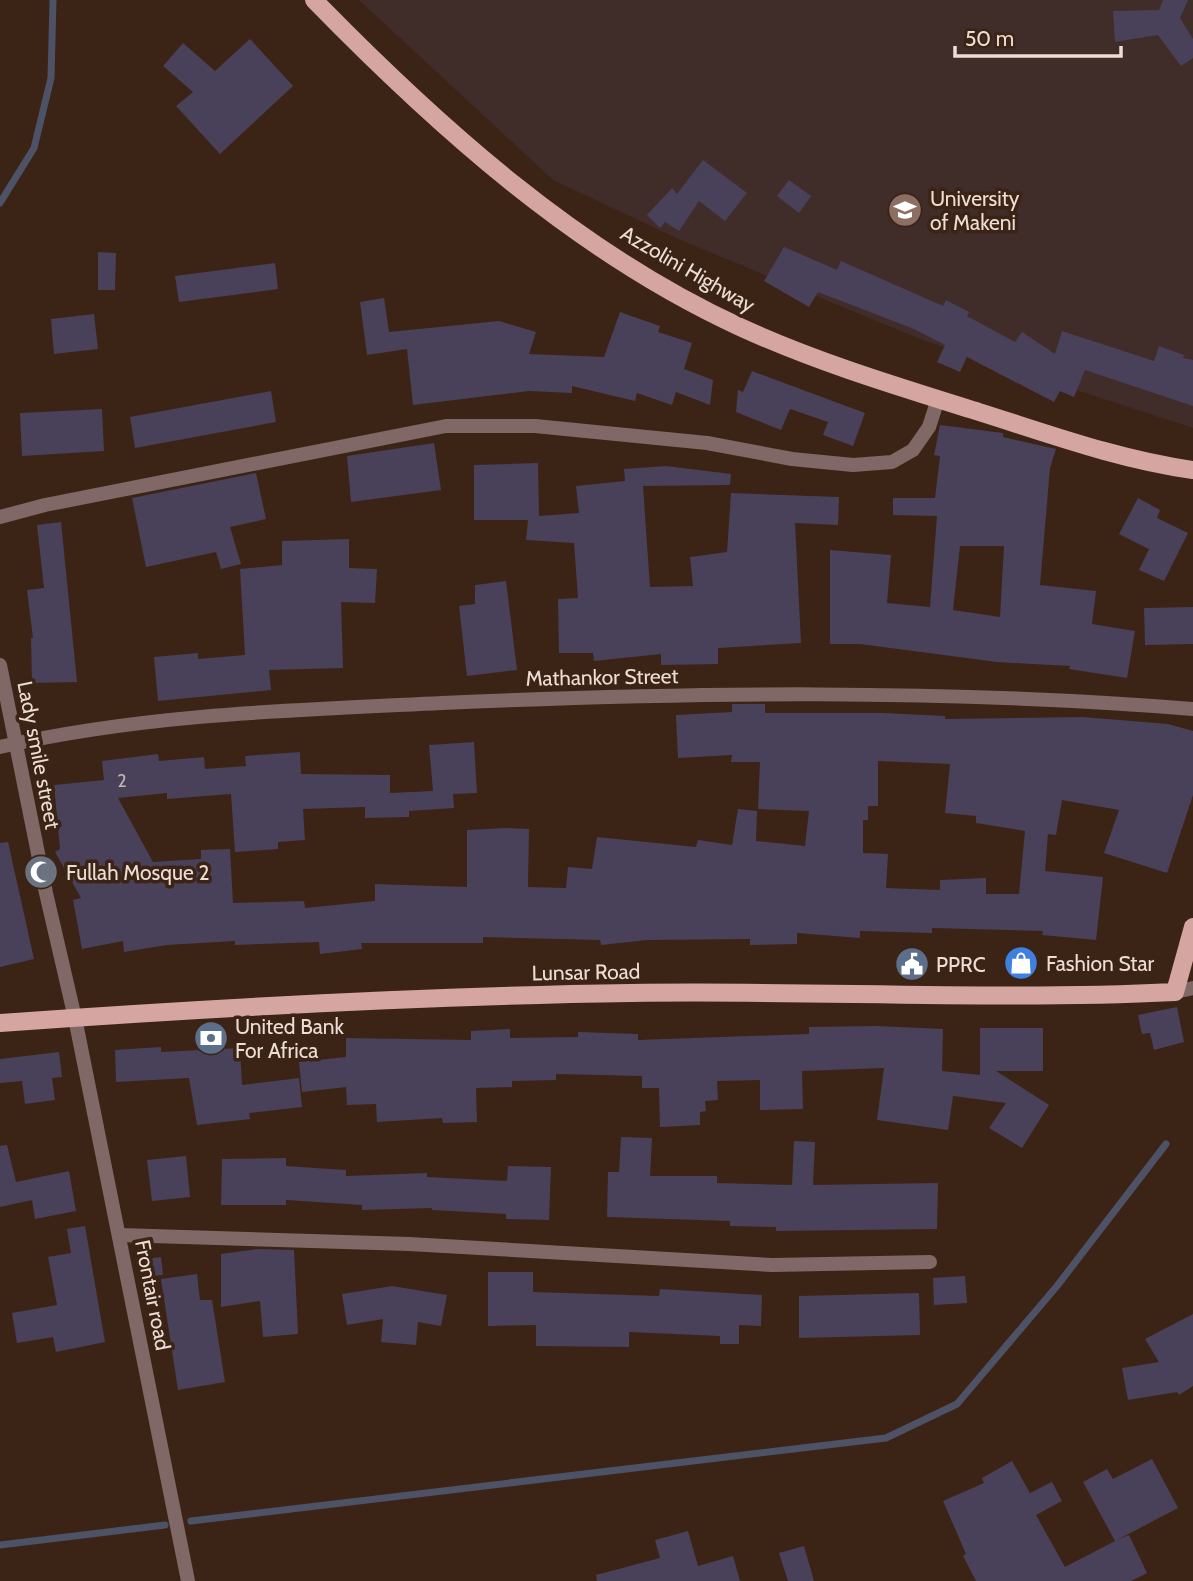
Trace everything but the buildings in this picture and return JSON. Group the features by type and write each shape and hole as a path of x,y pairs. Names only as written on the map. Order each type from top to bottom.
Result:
{"main road":[{"name":"Azzolini Highway","path":"314,0 370,58 475,152 544,207 675,293 740,327 938,399 1074,442 1163,466 1193,471"},
{"path":"1175,992 1193,927"},
{"name":"Lunsar Road","path":"0,1023 455,998 633,993 953,996 1175,992"}],"street":[{"path":"0,517 45,505 446,426 535,426 707,443 792,459 852,465 892,462 913,450 929,427 938,399"},
{"name":"Lady smile street","path":"0,665 7,746 75,1018"},
{"name":"Mathankor Street","path":"7,746 132,725 331,709 543,699 772,695 1090,701 1193,709"},
{"path":"1175,992 1193,988"},
{"name":"Frontair road","path":"75,1018 188,1581"},
{"path":"120,1235 409,1244 772,1265 930,1262"}],"shaded area":[{"name":"University of Makeni","path":"359,0 1193,0 1193,428 925,341 683,241 553,180"}],"waterway":[{"path":"0,203 34,148 51,78 53,0"},
{"path":"191,1521 886,1438 957,1404 1057,1286 1166,1144"},
{"path":"0,1545 165,1525"}],"place":[{"name":"University of Makeni","path":"905,210"},
{"name":"Fullah Mosque 2","path":"41,872"},
{"name":"Fashion Star","path":"1021,963"},
{"name":"PPRC","path":"912,964"},
{"name":"United Bank For Africa","path":"211,1038"}]}
